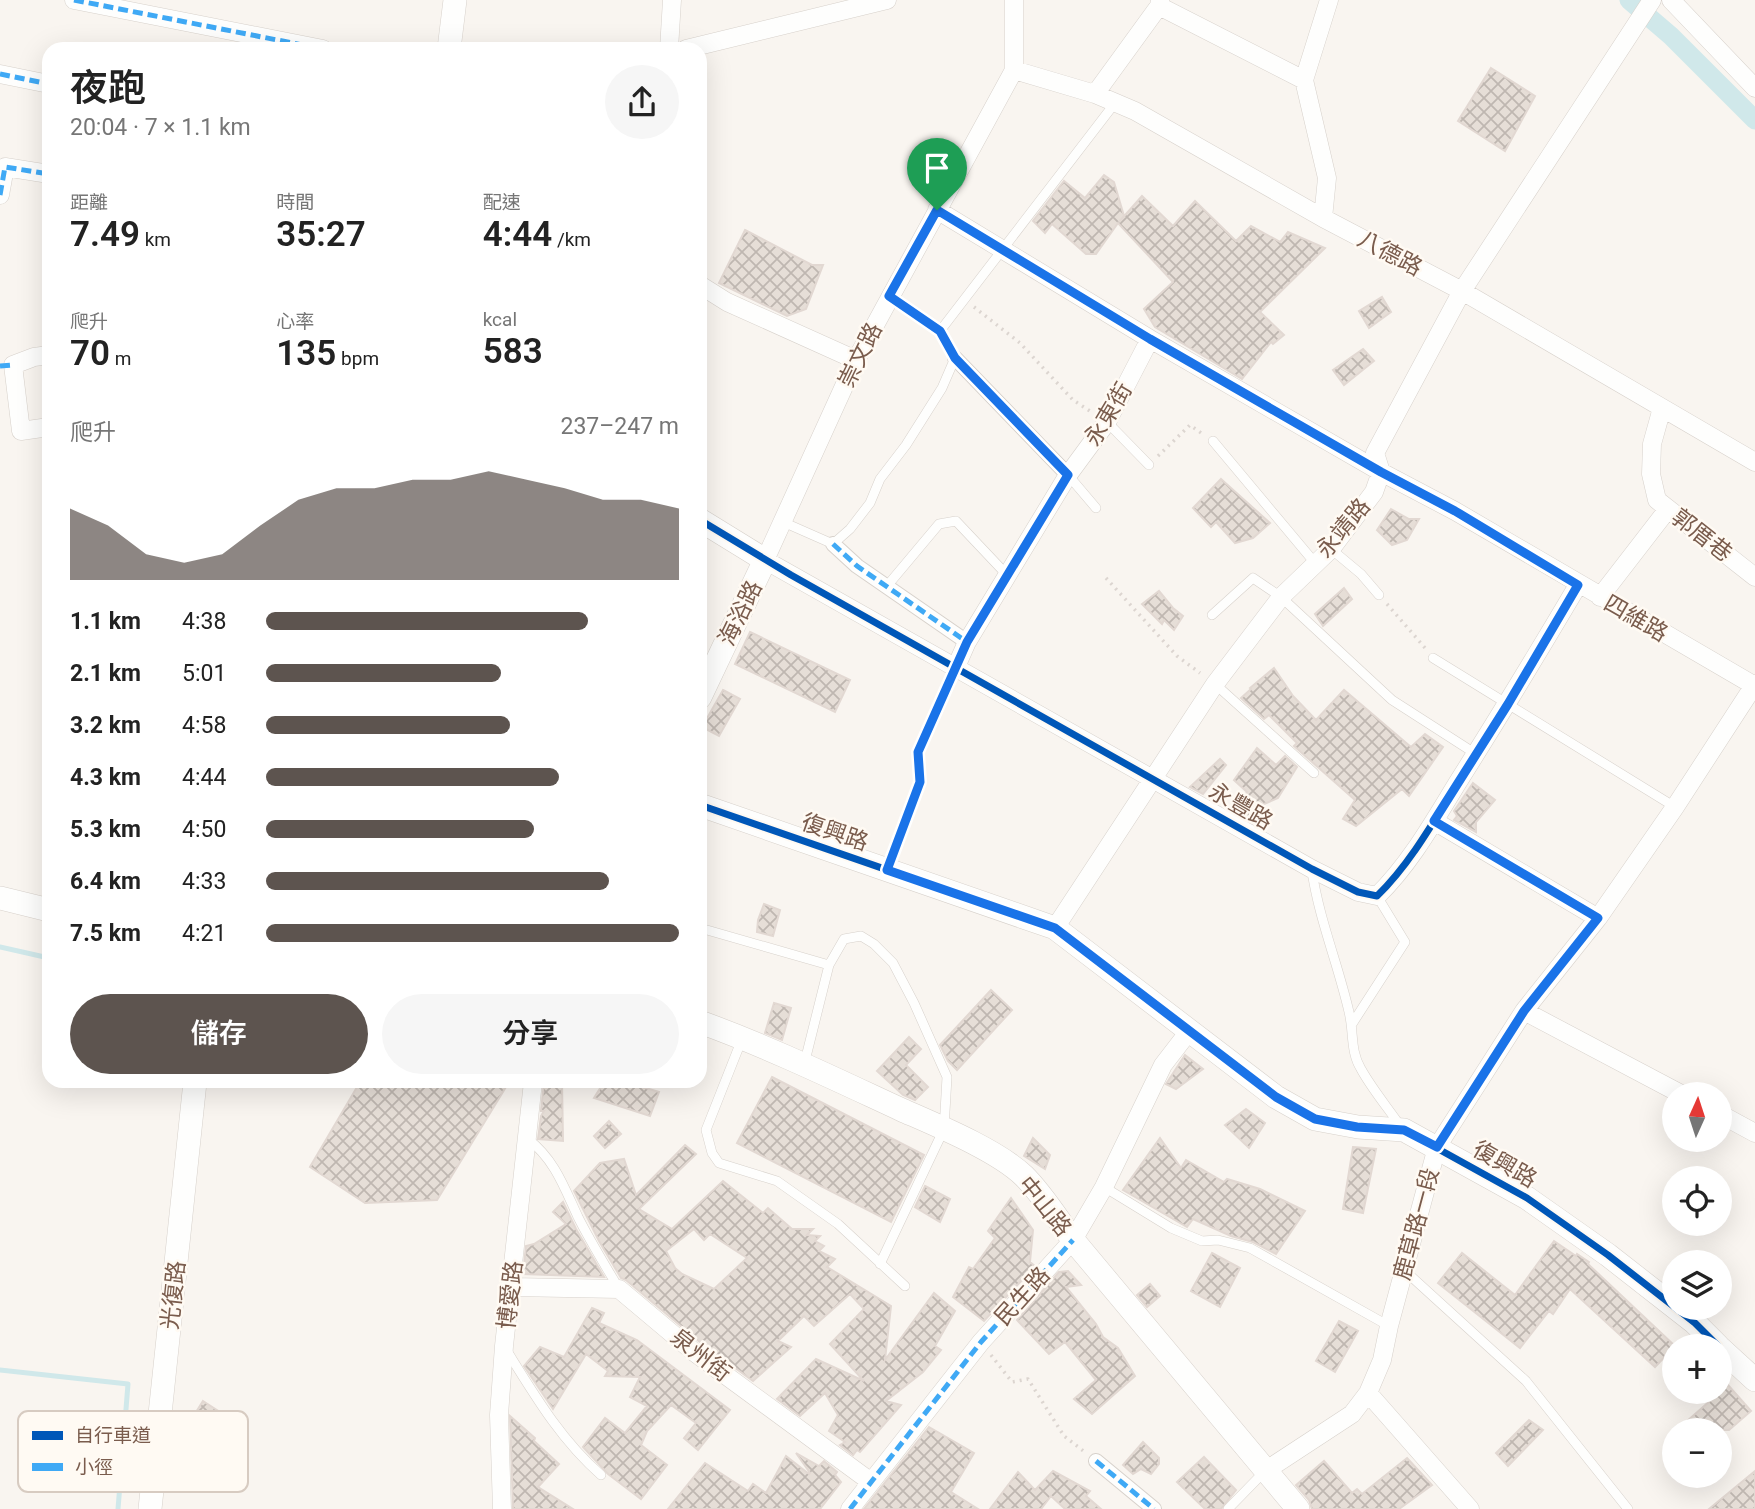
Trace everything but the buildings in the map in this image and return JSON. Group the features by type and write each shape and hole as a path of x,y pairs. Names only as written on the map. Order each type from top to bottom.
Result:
{"street":[{"path":"74,0 287,42"},
{"path":"450,42 455,0"},
{"path":"669,42 672,0"},
{"path":"707,44 887,0"},
{"name":"崇文路","path":"765,560 856,360 1014,70 1013,0"},
{"path":"1323,218 1327,178 1304,80 1329,0"},
{"name":"永靖路","path":"1055,928 1215,684 1281,597 1331,549 1374,492 1381,472 1375,453 1462,291 1652,0"},
{"path":"1671,0 1755,88"},
{"path":"1095,94 1159,3 1304,80"},
{"name":"八德路","path":"1014,70 1095,94 1135,111 1323,218 1462,291 1755,462"},
{"path":"0,74 42,82"},
{"path":"0,195 5,167 42,173"},
{"name":"四維路","path":"937,210 1150,339 1381,472 1455,511 1578,585 1755,685"},
{"path":"707,289 727,302 856,360"},
{"name":"永東街","path":"956,667 967,642 1068,475 1107,422 1150,339"},
{"path":"42,356 6,365 21,431 42,428"},
{"path":"955,358 1068,475"},
{"name":"郭厝巷","path":"1662,408 1652,444 1651,474 1657,500 1755,577"},
{"path":"1600,597 1668,509"},
{"name":"海浴路","path":"707,524 765,560 707,682"},
{"path":"833,544 857,566 967,642"},
{"name":"永豐路","path":"765,560 1312,869 1358,892 1377,896"},
{"path":"1377,896 1393,880 1434,821 1508,704 1578,585"},
{"name":"鹿草路一段","path":"1265,1471 1352,1414 1368,1393 1382,1360 1437,1147 1524,1011 1598,918 1755,685"},
{"name":"復興路","path":"707,807 1055,928 1276,1097 1315,1119 1357,1127 1404,1130 1437,1147 1527,1198 1656,1292 1706,1334"},
{"path":"1434,821 1598,918"},
{"path":"0,898 42,908"},
{"path":"1524,1011 1662,1084"},
{"name":"中山路","path":"707,1024 742,1037 944,1129 1022,1174 1042,1196 1073,1240 1298,1509"},
{"name":"民生路","path":"850,1509 981,1342 1073,1240 1104,1187 1163,1065 1190,1030"},
{"name":"光復路","path":"160,1411 194,1088"},
{"name":"博愛路","path":"502,1509 499,1415 532,1088"},
{"path":"1732,1121 1755,1133"},
{"path":"512,1287 619,1289"},
{"name":"泉州街","path":"619,1289 694,1352 871,1482"},
{"name":"復興路","path":"1732,1359 1755,1380"},
{"path":"1368,1393 1470,1509"},
{"path":"1096,1461 1154,1509"}],"lane":[{"path":"940,331 1115,103"},
{"path":"783,522 833,544 850,529 870,503 880,479 906,445 942,388 955,358 940,331 889,296"},
{"path":"1107,422 1149,465"},
{"path":"1213,441 1314,563"},
{"path":"1068,475 1096,508"},
{"path":"887,586 939,524 956,522 1009,576"},
{"path":"1331,549 1361,573 1379,595"},
{"path":"1212,615 1253,578 1281,597 1392,700 1476,754"},
{"path":"1433,658 1675,807"},
{"path":"887,870 920,782 918,752 956,667"},
{"path":"1215,684 1314,773"},
{"path":"1312,869 1317,906 1333,950 1352,1024 1351,1042 1360,1068 1404,1130"},
{"path":"1352,1024 1405,942 1377,896"},
{"path":"707,930 829,965"},
{"path":"804,1065 829,965 844,939 862,936 893,962 947,1077 944,1129 880,1264"},
{"path":"742,1037 706,1130 712,1153 719,1163 777,1181 838,1224 905,1286"},
{"path":"528,1139 543,1151 558,1171 579,1219 619,1289"},
{"path":"1104,1187 1171,1228 1202,1241 1218,1240 1250,1248 1389,1326"},
{"path":"1404,1270 1526,1381 1628,1509"},
{"path":"504,1346 553,1423 578,1454 601,1475"},
{"path":"1228,1509 1265,1471"}],"path":[{"path":"964,299 1020,343 1073,400 1107,422"},
{"path":"1149,465 1190,425 1213,441"},
{"path":"1107,578 1177,656 1215,684"},
{"path":"1379,595 1433,658"},
{"path":"981,1342 1012,1382 1028,1379 1064,1436 1096,1461"}],"waterway":[{"path":"1629,0 1671,36 1755,120"},
{"path":"0,947 42,956"},
{"path":"0,1370 128,1384 126,1411"},
{"path":"118,1509 119,1492"}],"marked path":[{"path":"74,0 287,42"},
{"path":"0,74 42,83"},
{"path":"0,195 5,167 42,173"},
{"path":"955,358 1068,475"},
{"path":"0,366 13,365"},
{"path":"833,544 857,566 967,642"},
{"path":"850,1509 981,1342 1073,1240"},
{"path":"1096,1461 1154,1509"}],"cycle path":[{"path":"707,524 791,575 1312,869 1358,892 1377,896 1411,856 1431,827 1578,585"},
{"path":"707,807 1055,928 1276,1097 1315,1119 1358,1127 1404,1130 1527,1198 1608,1255 1706,1334"}],"route":[{"path":"937,210 1150,339 1381,472 1455,511 1578,585 1508,704 1434,821 1598,918 1524,1011 1437,1147 1404,1130 1357,1127 1315,1119 1276,1097 1055,928 887,870 920,782 918,752 967,642 1068,475 955,358 940,331 889,296 937,210"}]}
